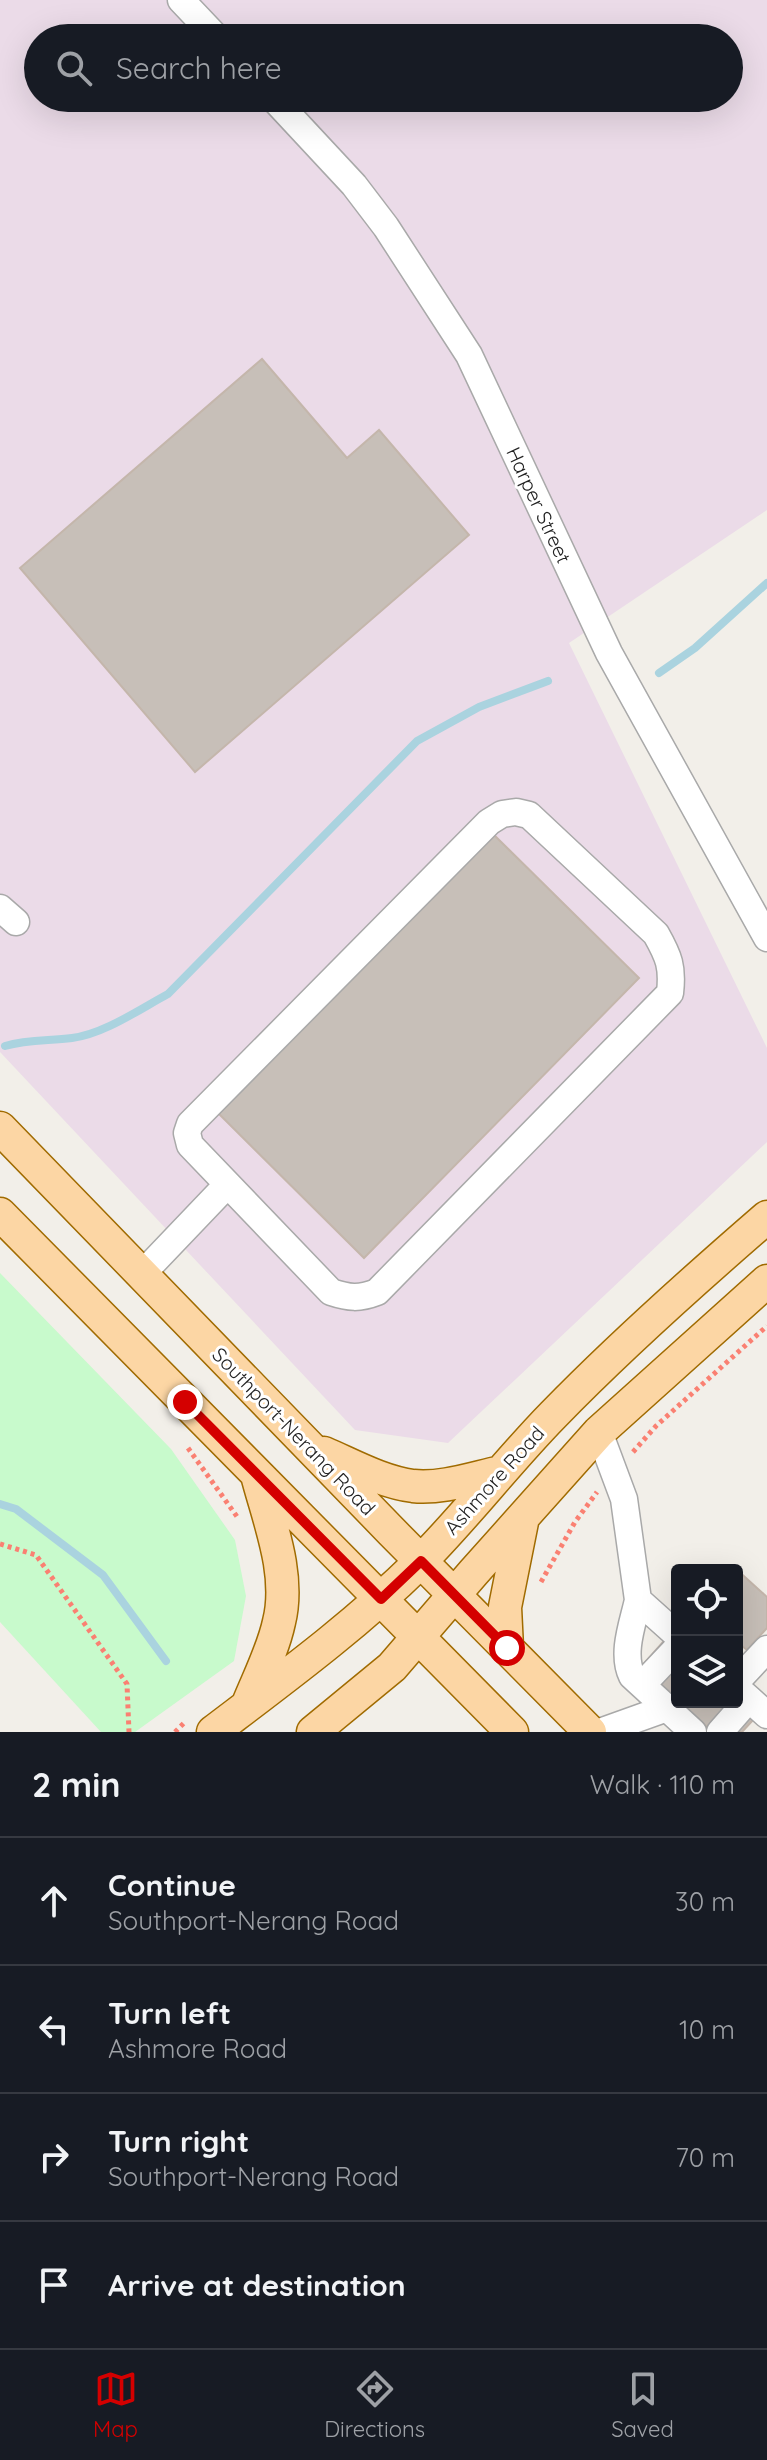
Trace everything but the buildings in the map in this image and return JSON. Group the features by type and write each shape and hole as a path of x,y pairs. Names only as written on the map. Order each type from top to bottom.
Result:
{"main road":[{"name":"Southport-Nerang Road","path":"0,1128 590,1732"},
{"path":"0,1214 512,1732"},
{"name":"Ashmore Road","path":"205,1722 247,1707 339,1637 421,1561 551,1416 626,1343 767,1217"},
{"path":"313,1732 392,1667 599,1432 767,1281"},
{"path":"309,1446 383,1478 414,1486 447,1484 501,1472"},
{"path":"247,1707 273,1643 282,1602 281,1568 256,1471"},
{"path":"507,1648 505,1607 523,1517"}],"street":[{"path":"181,0 204,24"},
{"name":"Harper Street","path":"286,112 354,185 386,227 469,355 609,653 767,938"},
{"path":"516,812 529,815 656,934 667,952 673,971 670,993 377,1292 363,1298 347,1298 331,1292 226,1186 190,1145 187,1133 190,1124 489,822 502,814 516,812"},
{"path":"142,1274 226,1186"},
{"path":"599,1432 624,1499 638,1600 627,1655 629,1669 642,1685 681,1715"},
{"path":"638,1600 671,1630"},
{"path":"720,1732 748,1696 767,1649"},
{"path":"642,1685 671,1654"},
{"path":"600,1732 681,1715"}],"path":[{"path":"187,1446 242,1522"},
{"path":"0,1544 36,1555 127,1684 129,1732"},
{"path":"175,1732 205,1722"}],"shaded area":[{"path":"0,0 767,0 767,510 569,643 767,1048 767,1142 448,1443 355,1430 0,1052"}],"green space":[{"path":"0,1273 171,1449 235,1540 246,1596 234,1661 135,1732 101,1732 0,1622"}],"waterway":[{"path":"659,673 695,648 767,583"},
{"path":"5,1046 97,1032 168,994 417,741 479,707 548,681"},
{"path":"0,1504 16,1509 103,1575 166,1661"}],"route":[{"path":"185,1402 381,1599 421,1561 507,1648"}]}
